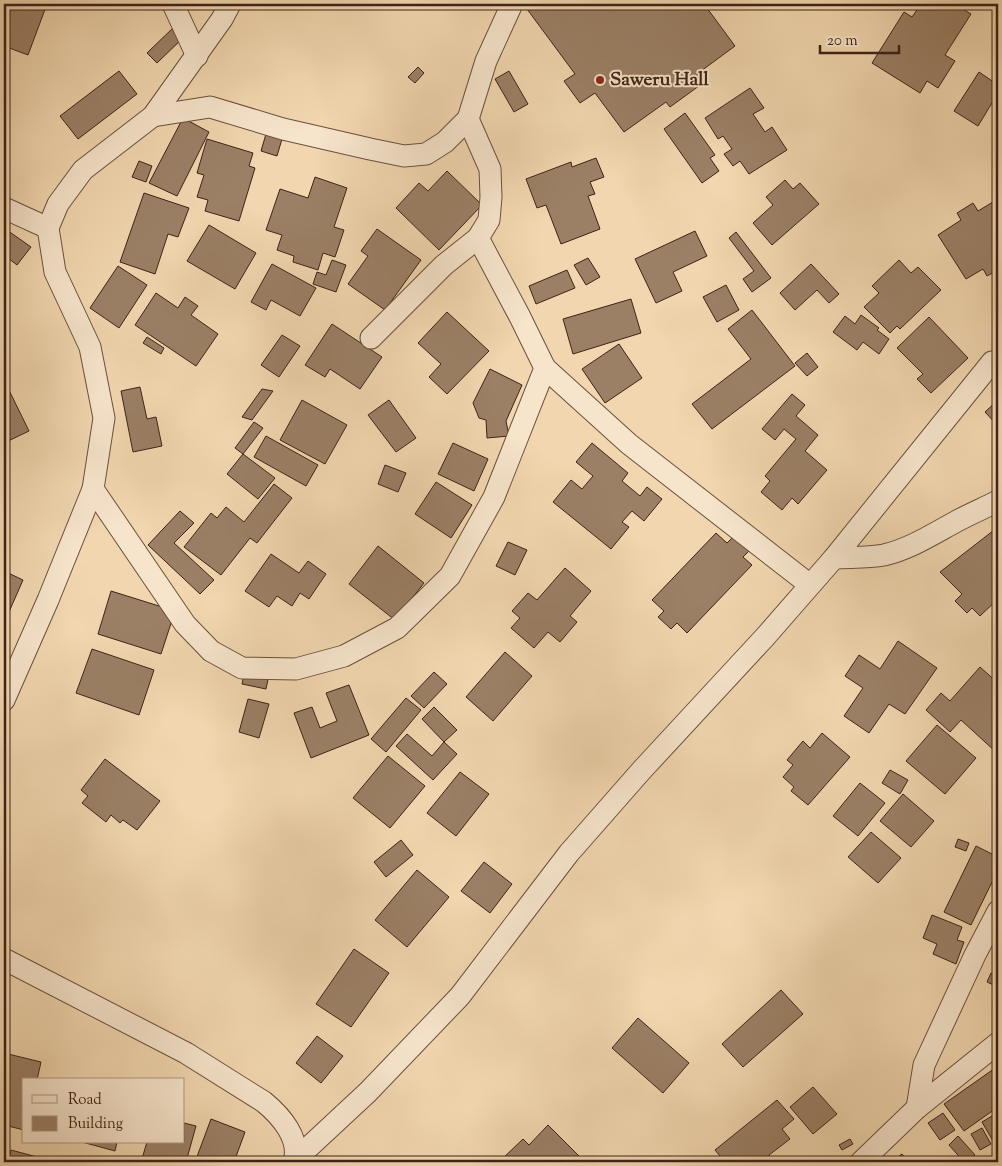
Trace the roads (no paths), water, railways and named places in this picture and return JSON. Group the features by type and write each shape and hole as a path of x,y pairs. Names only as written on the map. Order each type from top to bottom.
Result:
{"street":[{"path":"173,4 197,56"},
{"path":"4,700 48,600 93,489 104,418 90,347 56,272 48,228 58,204 83,170 153,116 197,56 230,4"},
{"path":"153,116 210,107 283,128 370,149 404,156 426,154 445,142 468,119 486,61 512,4"},
{"path":"371,338 444,265 478,238 489,220 491,197 490,169 468,119"},
{"path":"4,208 48,228"},
{"path":"478,238 545,368 628,444 810,585"},
{"path":"294,1161 368,1092 460,996 569,853 834,558 992,362"},
{"path":"93,489 185,624 211,651 242,668 296,669 344,656 397,628 450,576 494,497 545,368"},
{"path":"834,558 866,557 898,550 921,541 958,520 998,501"},
{"path":"917,1108 924,1065 975,955 998,911"},
{"path":"4,959 186,1053 264,1102 289,1130 296,1152 294,1161"},
{"path":"861,1162 917,1108 998,1043"}],"place":[{"name":"Saweru Hall","path":"600,80"}]}
